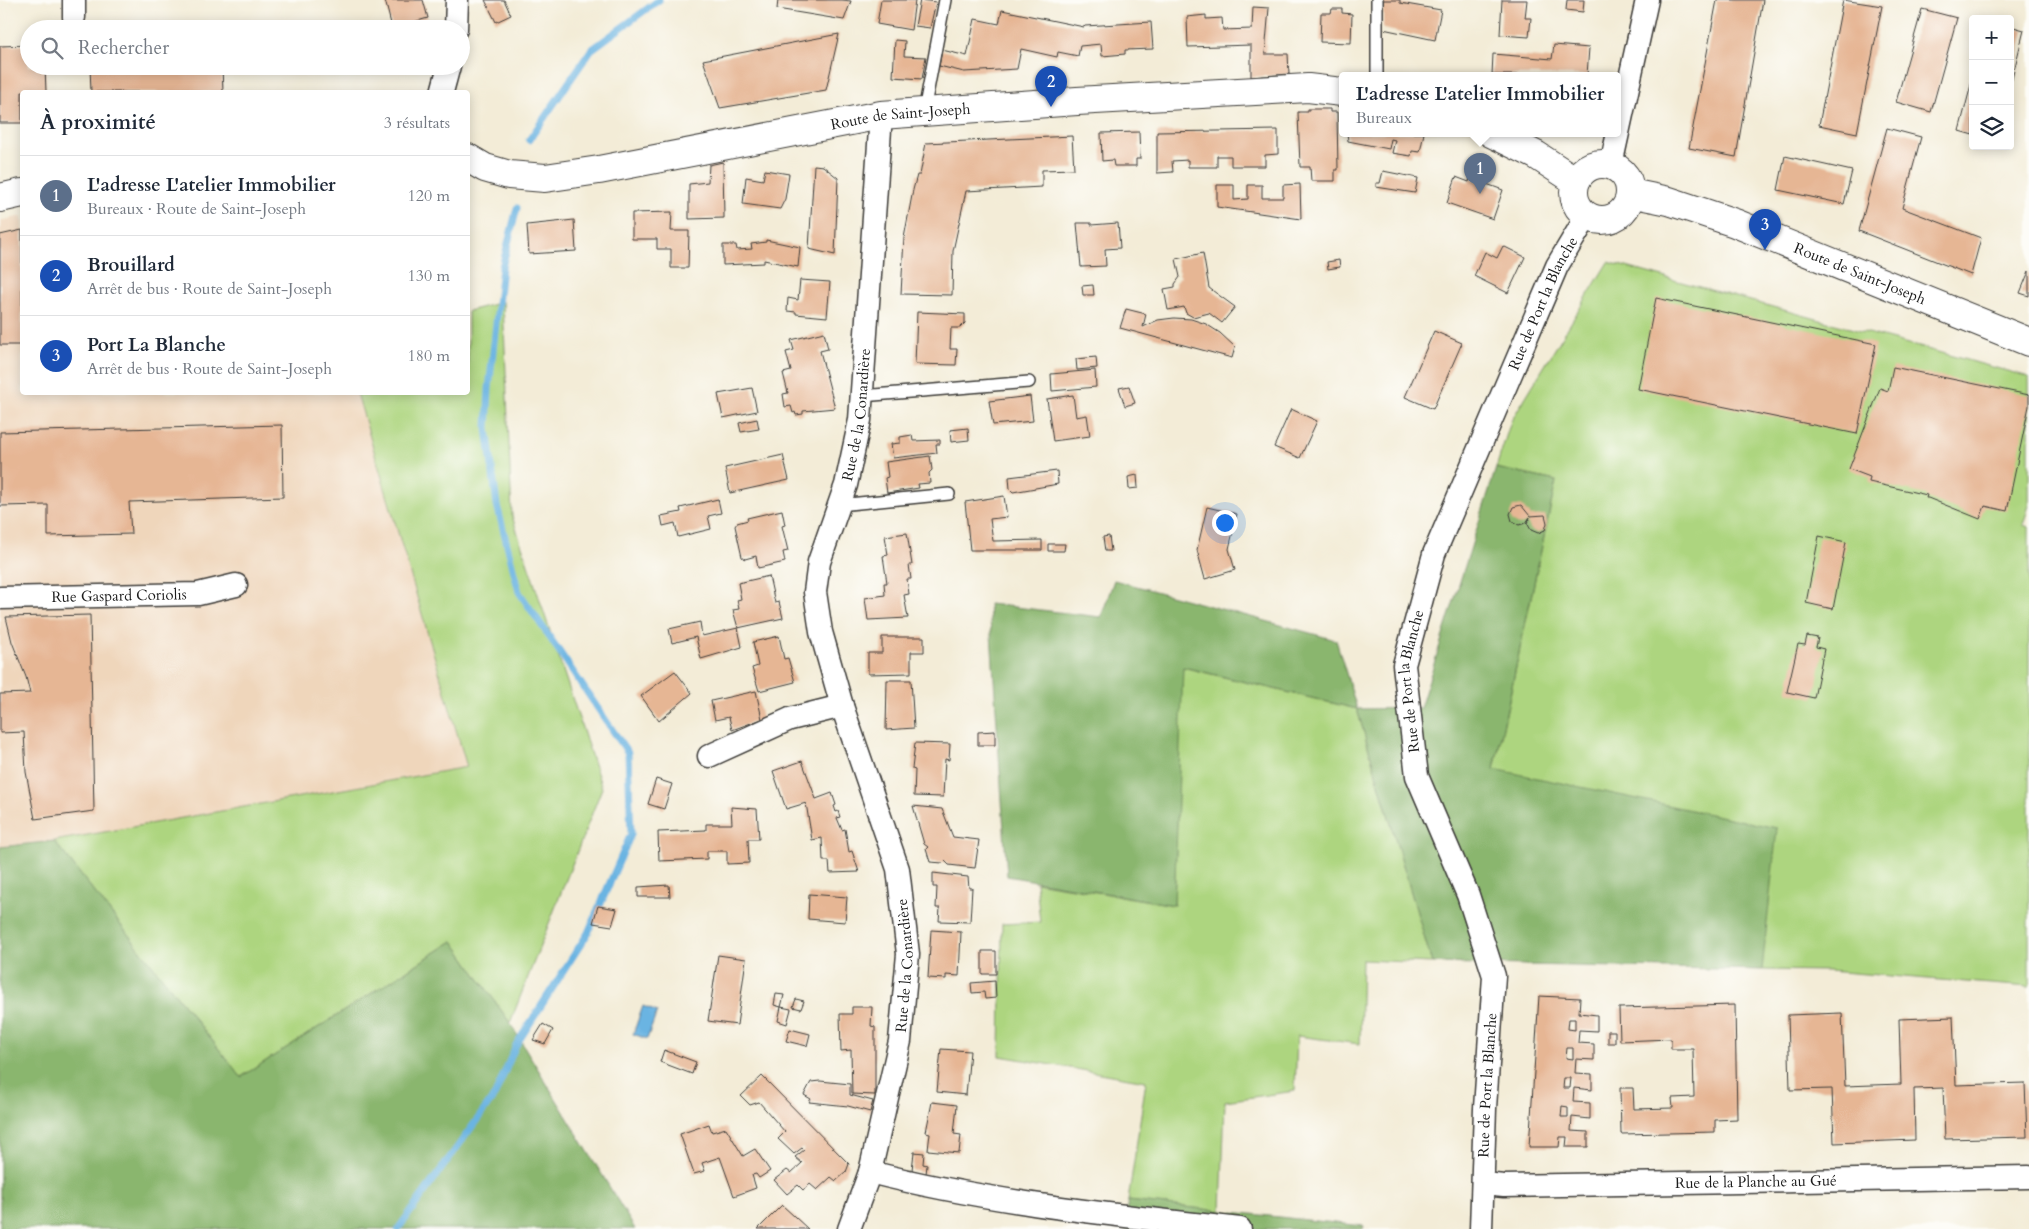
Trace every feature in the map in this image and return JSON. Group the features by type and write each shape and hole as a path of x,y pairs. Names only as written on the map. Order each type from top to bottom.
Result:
{"street":[{"path":"456,20 457,0"},
{"path":"1621,119 1647,0"},
{"path":"443,90 447,75"},
{"name":"Route de Saint-Joseph","path":"470,159 485,168 509,175 545,178 572,175 881,115 1077,101 1308,88 1339,92"},
{"name":"Rue de la Conardière","path":"849,1229 870,1172 900,1041 908,954 898,869 842,706 822,632 815,592 819,562 846,486 860,420 881,115"},
{"path":"1499,137 1536,155 1576,181"},
{"path":"1611,165 1617,137"},
{"path":"1601,163 1611,165 1624,174 1630,186 1626,208 1615,217 1601,220 1587,216 1580,210 1574,197 1576,181 1582,172 1590,166 1601,163"},
{"path":"0,198 20,193"},
{"name":"Route de Saint-Joseph","path":"1630,193 1669,202 1734,222 2029,342"},
{"name":"Rue de Port la Blanche","path":"1481,1229 1484,1184 1485,1108 1494,976 1468,895 1417,776 1404,665 1434,554 1557,266 1587,216"},
{"name":"Rue Gaspard Coriolis","path":"0,598 198,594 236,585"},
{"path":"709,756 790,719 842,706"},
{"path":"870,1172 910,1182 1068,1209 1240,1229"},
{"name":"Rue de la Planche au Gué","path":"1484,1184 1504,1186 2029,1177"}],"lane":[{"path":"924,112 945,0"},
{"path":"1377,0 1377,72"},
{"path":"862,396 1029,382"},
{"path":"839,505 949,494"}],"shaded area":[{"path":"20,216 20,395 358,395 467,767 54,841 0,847 0,221"}],"green space":[{"path":"1608,262 2029,377 2029,505 2023,525 2029,527 2029,987 1828,971 1762,970 1762,959 1494,770 1556,481 1496,468 1511,421"},
{"path":"503,302 512,516 602,788 510,1023 453,941 241,1077 54,841 467,767 358,395 470,395 470,310"},
{"path":"1496,468 1556,481 1494,769 1777,828 1762,970 1432,963 1357,709 1420,708"},
{"path":"1114,580 1336,640 1357,709 1183,667 1174,905 1007,876 989,604 1101,617"},
{"path":"1182,667 1357,709 1432,963 1362,960 1360,1044 1297,1036 1295,1091 1225,1101 1221,1211 1128,1201 1146,1081 1000,1056 1002,924 1040,922 1036,882 1174,905"},
{"path":"54,841 241,1077 453,941 510,1023 635,1229 0,1229 0,847"},
{"path":"1128,1201 1364,1226 1363,1229 1123,1229"}],"water":[{"path":"643,1006 657,1012 647,1039 633,1034"}],"building":[{"path":"385,0 423,0 428,18 421,20 390,20"},
{"path":"485,0 504,0 511,15 496,22"},
{"path":"778,0 851,1 844,20 777,9"},
{"path":"881,0 915,0 911,30 877,24"},
{"path":"920,0 936,2 930,28 915,26"},
{"path":"1383,0 1400,0 1400,3 1441,10 1435,40 1383,29"},
{"path":"1502,0 1527,0 1525,18 1531,18 1529,37 1500,35"},
{"path":"1567,0 1584,0 1583,12 1566,10"},
{"path":"1717,0 1763,0 1736,157 1689,148"},
{"path":"1843,0 1882,6 1857,133 1819,125"},
{"path":"1253,7 1269,8 1265,54 1288,54 1289,74 1251,77 1251,45 1188,47 1187,17 1206,15 1206,19 1222,18 1223,30 1252,29"},
{"path":"1332,9 1342,9 1342,13 1352,14 1351,43 1320,42 1321,13 1331,13"},
{"path":"1922,9 1957,18 1931,112 1896,102"},
{"path":"1002,10 1084,27 1151,22 1153,49 1125,50 1125,54 1102,56 1101,44 1080,46 1078,56 1058,52 1057,57 1021,49 1017,69 964,72 939,66 942,50 967,56 975,19 999,24"},
{"path":"2014,27 2024,30 2014,71"},
{"path":"839,34 826,90 720,108 703,60"},
{"path":"895,40 905,41 904,56 926,57 922,79 893,77"},
{"path":"20,45 20,75 45,75 46,90 20,90 20,123 0,123 0,46"},
{"path":"1554,45 1589,48 1587,72 1492,72 1493,54 1552,59"},
{"path":"90,75 222,75 223,90 91,90"},
{"path":"1969,93 1969,134 1959,131"},
{"path":"1308,109 1330,109 1330,112 1337,112 1338,170 1335,170 1335,181 1311,181 1310,167 1300,167 1298,112 1308,112"},
{"path":"1887,128 1921,137 1902,208 1981,238 1971,275 1859,231"},
{"path":"1278,130 1278,154 1265,155 1265,166 1231,166 1231,156 1217,156 1217,167 1188,167 1188,160 1172,161 1173,172 1157,173 1157,132"},
{"path":"1139,132 1140,159 1136,159 1136,166 1114,166 1113,160 1102,161 1101,133"},
{"path":"1072,136 1074,169 1042,170 1042,187 966,191 953,251 952,295 901,294 904,238 913,190 917,175 920,175 926,143"},
{"path":"1348,137 1423,137 1420,152 1412,151 1411,156 1392,153 1395,140 1391,139 1389,149 1348,141"},
{"path":"1785,156 1852,171 1844,204 1778,190"},
{"path":"723,162 724,218 689,219 689,184 708,182 709,165"},
{"path":"814,165 823,166 838,178 835,255 809,249"},
{"path":"765,170 789,174 785,199 780,209 743,204 746,177 763,180"},
{"path":"1383,171 1418,178 1415,193 1376,187 1376,183 1380,183"},
{"path":"1456,177 1469,182 1470,178 1503,190 1493,219 1447,203"},
{"path":"1300,184 1301,219 1217,207 1217,185 1234,185 1234,200 1248,199 1248,185 1262,185 1262,198 1283,198 1283,185"},
{"path":"672,212 671,231 689,231 688,268 671,268 671,249 657,249 657,239 632,239 632,213"},
{"path":"574,220 576,251 529,254 527,225"},
{"path":"1077,223 1091,223 1091,225 1118,223 1120,248 1105,249 1106,266 1081,267"},
{"path":"20,230 20,345 0,345 0,235"},
{"path":"766,240 800,247 798,267 764,260 764,263 723,265 723,245 736,245 737,250 752,249 751,244 766,242"},
{"path":"1503,246 1525,257 1508,293 1474,276 1485,252 1497,258"},
{"path":"1203,253 1209,288 1235,307 1222,323 1209,313 1193,317 1186,313 1184,307 1168,310 1164,289 1175,287 1180,277 1176,259"},
{"path":"1339,260 1340,267 1328,269 1327,262"},
{"path":"2029,271 2029,296 2020,293"},
{"path":"800,280 830,282 827,317 796,314 796,312 787,311 788,298 798,300"},
{"path":"1093,285 1094,295 1083,295 1082,286"},
{"path":"1656,298 1876,344 1857,434 1638,389"},
{"path":"1126,309 1146,314 1143,327 1158,320 1174,318 1191,319 1206,324 1220,333 1235,347 1232,358 1120,328"},
{"path":"917,312 965,314 965,323 960,328 951,328 950,349 957,349 956,365 915,364"},
{"path":"1434,331 1462,343 1433,409 1405,397"},
{"path":"824,332 828,349 820,351 835,408 803,411 803,414 796,415 795,412 793,413 791,406 785,407 783,394 788,393 783,373 791,371 786,352 794,350 791,340"},
{"path":"1096,357 1097,368 1077,370 1076,359"},
{"path":"1893,367 2029,395 2029,406 2007,511 1985,506 1980,519 1926,498 1927,495 1869,482 1870,477 1849,469 1880,388 1888,391"},
{"path":"1095,370 1096,387 1052,391 1051,374"},
{"path":"1129,386 1135,403 1125,406 1119,388"},
{"path":"752,388 757,411 723,418 718,394"},
{"path":"1073,395 1076,417 1087,415 1090,436 1053,441 1047,399"},
{"path":"1030,396 1033,421 993,425 989,401"},
{"path":"1291,409 1317,421 1300,458 1274,447"},
{"path":"757,419 759,429 741,432 739,423"},
{"path":"282,425 283,497 129,502 131,534 48,536 48,505 0,506 0,432"},
{"path":"968,428 969,440 951,442 950,430"},
{"path":"912,435 913,441 940,440 940,444 936,444 937,453 893,458 891,444 900,443 900,437"},
{"path":"783,455 789,480 730,493 725,468"},
{"path":"930,456 932,470 929,473 930,483 918,484 919,488 887,493 885,478 888,477 886,462"},
{"path":"1057,471 1058,484 1013,492 1010,489 1009,477"},
{"path":"1137,475 1138,488 1129,489 1128,477"},
{"path":"1004,496 1007,517 990,519 993,541 1042,540 1042,550 970,550 965,502"},
{"path":"718,499 721,513 708,516 711,529 678,537 675,523 663,526 661,516 681,512 680,508"},
{"path":"1521,505 1530,516 1545,515 1547,523 1545,530 1538,533 1531,530 1527,523 1530,517 1526,523 1519,525 1512,521 1510,514 1513,507"},
{"path":"1207,507 1237,514 1229,549 1235,570 1205,579 1197,550"},
{"path":"782,510 785,525 782,526 788,551 783,552 785,562 758,568 756,556 745,559 742,557 735,526 737,523 748,520 747,518"},
{"path":"907,533 912,565 909,565 911,579 907,579 909,594 904,595 908,618 868,620 865,598 885,595 884,583 887,583 883,556 888,555 885,536"},
{"path":"1109,536 1111,551 1105,551 1103,537"},
{"path":"1819,536 1846,542 1833,609 1806,603"},
{"path":"1048,544 1065,544 1064,551 1048,551"},
{"path":"769,576 775,603 779,602 783,618 738,628 733,610 739,609 737,600 741,599 738,583"},
{"path":"90,615 94,811 35,819 26,772 24,732 0,733 0,694 30,693 26,677 12,642 6,617"},
{"path":"700,622 702,636 738,628 742,647 701,659 696,637 672,643 669,629"},
{"path":"779,636 784,659 788,658 795,682 759,691 752,668 758,666 753,642"},
{"path":"1807,636 1818,638 1816,647 1824,649 1814,698 1787,692 1798,644 1805,645"},
{"path":"882,637 924,637 924,652 911,652 911,673 868,674 868,653 882,653"},
{"path":"675,671 692,693 659,721 641,696"},
{"path":"887,680 911,680 914,728 886,730"},
{"path":"756,691 762,719 732,730 729,717 715,720 711,701"},
{"path":"995,731 995,745 978,745 978,732"},
{"path":"915,743 950,744 949,760 945,759 943,797 914,796 915,770 912,769"},
{"path":"802,761 816,799 832,793 836,812 838,811 840,817 837,818 842,830 845,829 849,852 852,851 859,872 830,873 829,861 823,861 822,838 812,840 806,803 786,809 773,771"},
{"path":"656,779 672,784 664,809 648,804"},
{"path":"913,806 942,809 953,837 979,840 975,868 949,865 945,861 943,863 930,862 926,849 928,847 924,844"},
{"path":"731,807 757,809 759,839 748,839 749,863 727,864 727,851 707,851 707,859 659,861 658,832 706,830 706,824 732,824"},
{"path":"933,873 968,877 969,888 972,888 970,922 939,921 940,908 936,908 937,887 933,887"},
{"path":"669,885 670,897 638,897 638,887"},
{"path":"809,894 847,897 845,922 808,919"},
{"path":"598,906 617,909 612,926 593,923"},
{"path":"931,930 961,932 959,976 946,975 946,979 928,978"},
{"path":"982,951 996,951 996,974 982,974"},
{"path":"718,955 746,959 737,1025 708,1021"},
{"path":"995,981 996,998 985,999 984,992 972,993 971,983"},
{"path":"776,994 784,995 781,1007 774,1005"},
{"path":"1539,996 1580,998 1579,1013 1597,1015 1597,1031 1579,1030 1578,1043 1594,1044 1594,1060 1576,1059 1575,1073 1592,1074 1592,1090 1574,1088 1573,1102 1590,1103 1590,1119 1572,1117 1571,1131 1588,1132 1588,1147 1566,1147 1567,1137 1560,1137 1559,1147 1529,1147","holes":["1569,1019 1575,1019 1575,1030 1568,1029","1567,1048 1573,1048 1573,1059 1566,1058","1564,1078 1571,1078 1570,1088 1563,1088","1562,1106 1568,1107 1568,1117 1561,1117"]},
{"path":"796,999 804,1001 801,1009 793,1007"},
{"path":"1735,1005 1737,1119 1715,1120 1715,1132 1621,1134 1620,1088 1633,1088 1634,1109 1673,1108 1672,1098 1694,1097 1693,1049 1671,1049 1671,1039 1620,1041 1619,1008"},
{"path":"781,1007 791,1009 787,1024 778,1021"},
{"path":"852,1007 872,1007 871,1026 875,1027 875,1095 852,1094 851,1050 841,1051 840,1014 852,1014"},
{"path":"1842,1013 1845,1086 1901,1084 1899,1019 1953,1017 1956,1085 2025,1083 2027,1137 1945,1139 1943,1088 1914,1089 1915,1140 1834,1143 1832,1089 1790,1090 1788,1015"},
{"path":"543,1024 553,1030 545,1044 533,1040"},
{"path":"790,1029 810,1034 807,1046 786,1041"},
{"path":"1608,1031 1615,1031 1615,1043 1608,1043"},
{"path":"941,1049 970,1051 966,1095 937,1092"},
{"path":"664,1050 696,1062 692,1074 660,1062"},
{"path":"762,1076 849,1164 846,1172 836,1181 831,1177 817,1190 810,1184 803,1190 798,1185 787,1194 774,1180 787,1170 791,1173 802,1163 795,1157 804,1150 802,1148 794,1154 778,1139 785,1132 759,1102 750,1105 741,1096"},
{"path":"811,1082 850,1084 850,1095 873,1101 870,1112 848,1106 809,1102 811,1099 804,1095"},
{"path":"932,1102 957,1105 954,1134 961,1135 959,1153 928,1150 930,1133 926,1132"},
{"path":"709,1124 712,1132 726,1128 743,1156 755,1149 770,1171 759,1178 756,1174 752,1175 756,1188 734,1196 720,1157 702,1163 705,1171 694,1174 680,1134"},
{"path":"914,1152 924,1153 923,1164 927,1165 926,1174 912,1170"},
{"path":"782,1205 808,1229 758,1229"}],"waterway":[{"path":"529,140 591,50 659,0"},
{"path":"398,1229 495,1095 516,1045 588,933 631,834 628,753 519,592 497,505 487,428 489,389 502,267 517,208"}],"place":[{"name":"Brouillard","path":"1051,107"},
{"name":"L'adresse L'atelier Immobilier","path":"1480,194"},
{"name":"Port La Blanche","path":"1765,250"}]}
